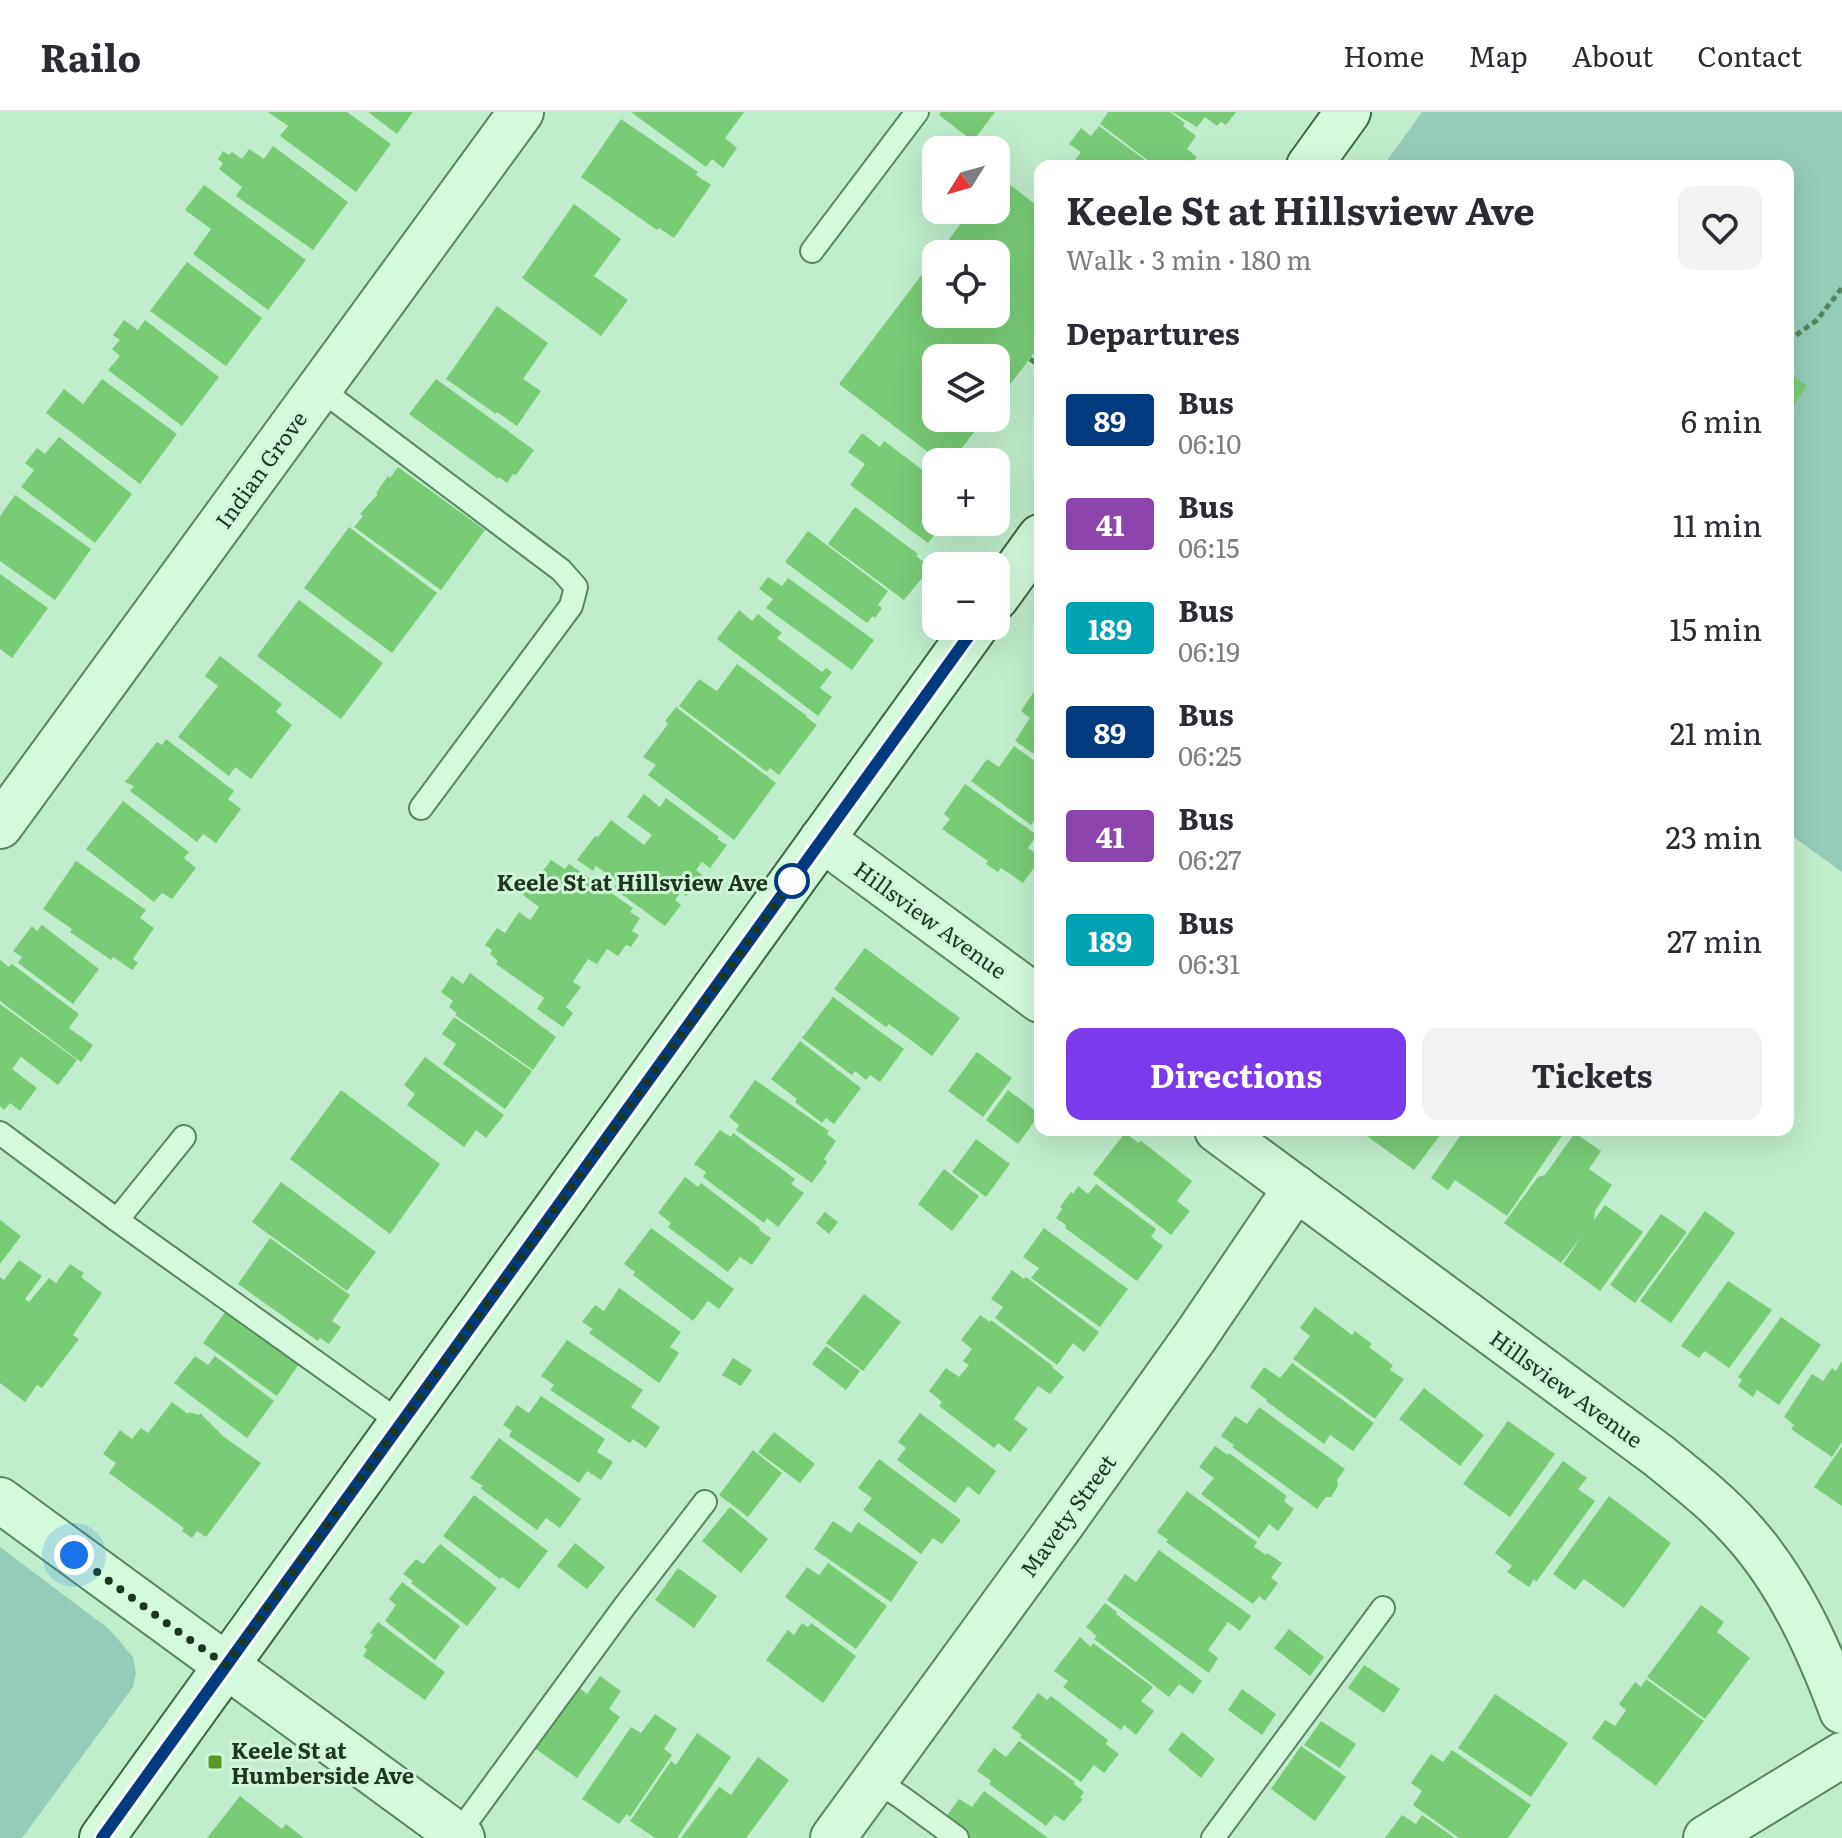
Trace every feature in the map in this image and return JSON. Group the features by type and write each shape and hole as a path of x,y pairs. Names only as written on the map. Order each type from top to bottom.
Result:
{"street":[{"name":"Indian Grove","path":"0,826 521,112"},
{"path":"1313,160 1348,112"},
{"path":"1010,579 1034,545"},
{"path":"102,1838 966,640"},
{"name":"Hillsview Avenue","path":"822,839 1034,996"},
{"name":"Hillsview Avenue","path":"1225,1136 1646,1446 1709,1497 1742,1529 1767,1560 1806,1625 1842,1711"},
{"name":"Mavety Street","path":"833,1838 1195,1337 1296,1188"},
{"path":"0,1500 459,1836"},
{"path":"1706,1838 1842,1755"}],"lane":[{"path":"812,251 917,112"},
{"path":"319,388 561,570 576,587 571,606 421,808"},
{"path":"0,1133 401,1423"},
{"path":"117,1220 184,1137"},
{"path":"459,1836 624,1607 705,1502"},
{"path":"1213,1838 1383,1608"},
{"path":"875,1780 957,1838"}],"path":[{"path":"1794,337 1817,320 1842,288"},
{"path":"1030,359 1034,362"}],"shaded area":[{"path":"1422,112 1842,112 1842,872 1794,837 1794,160 1387,160"},
{"path":"0,1547 109,1629 133,1657 136,1673 133,1687 22,1838 0,1838"}],"building":[{"path":"268,112 347,112 391,144 356,192 280,136 288,126"},
{"path":"368,112 413,112 397,134"},
{"path":"631,112 744,112 725,138 737,148 723,168 712,159 706,167"},
{"path":"941,112 995,112 977,136 966,136 939,115"},
{"path":"1108,112 1170,112 1196,136 1187,149 1197,157 1195,160 1147,160 1100,124"},
{"path":"1172,112 1236,112 1226,125 1221,122 1217,126 1205,117 1197,127"},
{"path":"621,119 698,172 696,175 711,185 674,238 659,228 657,230 581,177"},
{"path":"1099,126 1145,160 1075,160 1081,152 1069,144 1081,128 1091,136"},
{"path":"273,146 348,202 313,250 236,196 242,187 219,169 223,163 218,159 223,151 229,155 232,152 242,159 249,149 264,159"},
{"path":"204,185 306,260 268,310 193,254 211,229 185,210"},
{"path":"1010,185 1034,203 1034,353 1010,385 1010,344 922,344 922,432 974,432 962,448 923,448 839,384 922,274 922,328 1010,328 1010,240 948,240 960,224 1010,224"},
{"path":"574,204 621,239 594,276 628,300 601,336 522,278"},
{"path":"187,262 262,318 226,366 150,311"},
{"path":"497,306 548,343 523,379 541,391 517,426 446,379"},
{"path":"124,320 138,330 145,320 219,377 182,426 108,370 120,356 112,349 120,340 113,335"},
{"path":"1794,376 1807,386 1794,404"},
{"path":"102,379 177,434 140,484 46,413 64,389 83,404"},
{"path":"436,379 534,450 507,483 409,414"},
{"path":"862,433 880,447 884,441 922,470 922,536 934,536 928,543 850,485 865,464 848,452"},
{"path":"59,437 132,494 95,543 21,487 34,470 25,463 37,448 45,454"},
{"path":"398,467 485,530 441,590 354,527 363,516 360,514"},
{"path":"15,495 91,549 55,600 0,561 0,516"},
{"path":"855,507 918,554 916,556 922,560 922,578 904,600 828,544"},
{"path":"349,527 437,593 392,653 304,588"},
{"path":"808,531 888,591 878,605 882,608 875,618 873,616 867,623 785,562"},
{"path":"0,574 48,608 12,658 0,649"},
{"path":"768,577 782,586 788,578 874,640 852,670 766,608 773,599 759,589"},
{"path":"299,600 383,663 341,719 257,656"},
{"path":"739,610 752,621 758,614 782,633 777,638 822,672 826,668 832,672 820,688 832,697 818,716 717,639"},
{"path":"220,656 282,704 276,712 292,725 251,779 235,767 229,776 178,737 218,686 205,676"},
{"path":"737,664 817,725 779,775 770,768 767,772 679,706 699,679 717,691"},
{"path":"1034,692 1034,754 1015,741 1030,718 1021,711"},
{"path":"676,707 776,783 734,840 648,775 656,765 643,757 668,724 665,721"},
{"path":"166,739 234,791 228,799 241,809 216,843 203,834 197,842 130,791 134,786 125,782 157,742 162,745"},
{"path":"1014,746 1034,761 1034,821 1031,825 971,781 987,759 999,767"},
{"path":"965,784 1034,833 1028,848 1034,852 1034,867 1023,883 1001,868 998,872 986,864 988,861 942,829 950,819 944,814"},
{"path":"644,794 660,807 666,798 727,845 710,868 702,862 696,870 702,875 686,896 681,892 675,900 681,905 665,926 613,888 618,882 596,866 593,871 577,860 611,820 644,845 652,835 627,817"},
{"path":"123,801 189,852 184,858 196,868 172,899 162,893 154,902 86,849"},
{"path":"551,860 565,869 569,864 633,908 630,912 640,918 632,931 639,935 631,947 626,945 618,956 607,949 597,964 588,959 573,982 581,987 566,1007 573,1013 563,1027 537,1009 544,998 496,964 498,961 490,954 492,950 485,945 497,928 505,933 519,912 530,920 539,907 523,895"},
{"path":"76,861 146,910 140,918 154,928 133,959 138,963 132,970 113,957 111,960 70,932 72,929 43,909"},
{"path":"42,925 99,969 73,1004 18,963 22,957 13,951 32,926 37,931"},
{"path":"865,948 960,1018 932,1056 834,989"},
{"path":"0,960 9,967 12,964 79,1014 69,1028 93,1045 81,1062 0,1001"},
{"path":"470,973 556,1037 533,1070 455,1015 457,1013 449,1007 453,1001 441,992 452,976 463,984"},
{"path":"833,997 904,1049 880,1082 870,1075 866,1080 855,1071 852,1075 802,1038"},
{"path":"0,1004 77,1060 58,1085 21,1057 12,1069 37,1088 20,1111 10,1103 4,1110 0,1106"},
{"path":"454,1017 532,1071 505,1109 443,1064 456,1044 442,1034"},
{"path":"800,1041 861,1088 834,1124 826,1118 822,1123 771,1079"},
{"path":"977,1052 1012,1078 983,1117 948,1091"},
{"path":"425,1057 504,1115 486,1138 476,1130 464,1147 407,1105 415,1094 404,1085"},
{"path":"755,1080 829,1131 827,1134 836,1141 824,1159 827,1162 812,1183 736,1130 739,1125 729,1117"},
{"path":"341,1090 440,1164 390,1234 290,1159"},
{"path":"1008,1090 1034,1110 1034,1122 1018,1144 986,1120"},
{"path":"720,1130 731,1137 733,1133 795,1179 791,1184 804,1193 778,1227 767,1218 764,1223 703,1177 706,1172 694,1164"},
{"path":"1123,1136 1129,1136 1139,1143 1140,1140 1192,1181 1177,1201 1190,1211 1171,1235 1093,1174"},
{"path":"1367,1136 1440,1136 1414,1170"},
{"path":"1460,1136 1562,1136 1507,1216 1455,1180 1448,1190 1431,1178"},
{"path":"1573,1136 1579,1136 1601,1151 1589,1169 1612,1185 1595,1211 1594,1220 1605,1205 1643,1232 1600,1291 1563,1264 1582,1236 1561,1263 1504,1223 1538,1177 1545,1175"},
{"path":"976,1139 1010,1164 986,1197 952,1172"},
{"path":"944,1169 979,1196 952,1231 918,1204"},
{"path":"685,1177 698,1187 701,1183 771,1238 752,1265 740,1257 728,1272 668,1227 671,1223 658,1213"},
{"path":"281,1182 376,1252 347,1291 252,1222"},
{"path":"1096,1184 1156,1229 1151,1237 1163,1246 1137,1281 1056,1218 1062,1209 1060,1207 1078,1186 1088,1194"},
{"path":"1705,1211 1735,1233 1671,1323 1640,1301"},
{"path":"825,1212 838,1222 829,1234 816,1223"},
{"path":"1661,1214 1687,1232 1635,1303 1610,1285"},
{"path":"0,1220 21,1236 0,1264"},
{"path":"651,1228 734,1289 719,1309 708,1301 693,1321 633,1275 635,1272 624,1264"},
{"path":"1044,1228 1128,1289 1100,1327 1031,1278 1039,1268 1023,1257"},
{"path":"270,1238 350,1295 332,1321 341,1327 329,1344 320,1338 318,1341 238,1284"},
{"path":"19,1260 42,1276 25,1299 29,1302 49,1278 56,1283 70,1264 84,1273 81,1277 102,1293 73,1335 79,1339 42,1388 37,1385 25,1402 0,1383 0,1277 4,1280"},
{"path":"1012,1270 1024,1279 1026,1277 1099,1332 1084,1352 1073,1343 1057,1365 995,1318 1003,1307 991,1299"},
{"path":"1728,1281 1772,1310 1729,1368 1705,1351 1699,1358 1681,1346"},
{"path":"619,1288 681,1332 670,1347 679,1353 659,1383 589,1333 593,1329 582,1322 595,1305 604,1311"},
{"path":"864,1294 901,1322 863,1371 826,1343"},
{"path":"1315,1307 1352,1335 1355,1331 1372,1344 1369,1347 1393,1365 1390,1370 1404,1379 1375,1419 1293,1359 1310,1336 1300,1328"},
{"path":"226,1311 299,1364 277,1396 203,1343"},
{"path":"980,1315 991,1320 1064,1377 1050,1394 1038,1386 1023,1406 1014,1419 1028,1429 1010,1452 998,1443 994,1448 939,1406 942,1402 929,1391 946,1368 959,1377 969,1365 963,1361 972,1349 961,1340"},
{"path":"1781,1317 1821,1345 1779,1405 1757,1390 1753,1397 1738,1386 1742,1380 1738,1377"},
{"path":"567,1340 643,1390 631,1407 660,1427 646,1448 633,1439 630,1443 550,1390 554,1385 541,1376"},
{"path":"826,1346 860,1371 846,1390 812,1364"},
{"path":"195,1356 208,1365 215,1356 274,1401 247,1438 174,1383"},
{"path":"733,1358 752,1370 741,1386 722,1375"},
{"path":"1842,1361 1842,1442 1832,1457 1791,1429 1794,1425 1784,1417 1812,1374 1823,1381 1832,1368 1836,1371"},
{"path":"1292,1363 1374,1423 1353,1451 1330,1435 1324,1444 1250,1387 1264,1367 1280,1378"},
{"path":"1424,1388 1484,1435 1460,1466 1399,1419"},
{"path":"541,1396 605,1439 597,1452 613,1462 601,1480 587,1471 579,1483 509,1436 512,1431 503,1425 517,1405 529,1413"},
{"path":"172,1402 188,1414 200,1413 224,1437 261,1463 206,1537 197,1531 192,1538 182,1531 184,1528 109,1473 116,1463 103,1454 120,1430 132,1439 141,1428 148,1433"},
{"path":"1259,1407 1345,1469 1331,1497 1326,1497 1317,1509 1221,1436 1235,1416 1247,1424"},
{"path":"920,1413 996,1471 979,1495 968,1486 955,1503 897,1460 906,1448 898,1442"},
{"path":"1508,1421 1555,1454 1510,1517 1463,1484"},
{"path":"774,1432 815,1464 800,1483 758,1452"},
{"path":"499,1438 581,1499 560,1528 546,1518 537,1530 470,1478"},
{"path":"1215,1446 1287,1496 1284,1501 1294,1509 1278,1531 1269,1524 1259,1538 1201,1494 1214,1478 1199,1467"},
{"path":"1842,1446 1842,1506 1814,1487"},
{"path":"753,1450 782,1473 748,1517 719,1495"},
{"path":"879,1459 961,1520 942,1544 933,1538 921,1554 863,1510 872,1498 858,1488"},
{"path":"1563,1461 1587,1478 1578,1489 1595,1501 1536,1582 1534,1579 1529,1587 1507,1572 1512,1566 1495,1553"},
{"path":"1187,1491 1257,1542 1254,1547 1282,1563 1271,1578 1278,1583 1265,1601 1259,1596 1253,1604 1166,1542 1168,1540 1157,1532"},
{"path":"474,1495 548,1551 519,1589 502,1577 500,1579 443,1536"},
{"path":"1609,1496 1671,1543 1624,1608 1584,1579 1575,1590 1553,1574"},
{"path":"730,1507 768,1539 741,1573 702,1541"},
{"path":"833,1521 851,1533 858,1522 918,1562 891,1602 814,1549"},
{"path":"575,1543 605,1567 587,1589 557,1566"},
{"path":"440,1544 497,1588 467,1626 403,1574 416,1559 423,1564"},
{"path":"1159,1550 1251,1616 1240,1631 1228,1622 1208,1650 1218,1658 1209,1673 1107,1600 1125,1574 1136,1582"},
{"path":"828,1563 887,1606 856,1649 785,1597 807,1567 819,1575"},
{"path":"678,1568 717,1596 694,1628 655,1600"},
{"path":"402,1582 460,1626 435,1660 385,1621 396,1605 389,1599"},
{"path":"1105,1603 1202,1681 1193,1694 1179,1684 1169,1697 1094,1639 1097,1636 1086,1627"},
{"path":"1701,1605 1724,1622 1717,1632 1750,1658 1705,1719 1647,1677"},
{"path":"378,1622 445,1672 425,1700 363,1656 367,1650 364,1647 373,1635 370,1633"},
{"path":"802,1623 808,1627 811,1623 856,1656 823,1703 766,1660 788,1630 794,1635"},
{"path":"1289,1629 1324,1657 1310,1676 1274,1648"},
{"path":"1080,1637 1153,1687 1141,1701 1154,1711 1136,1735 1124,1725 1121,1730 1063,1687 1068,1681 1054,1671"},
{"path":"1364,1665 1400,1689 1384,1713 1348,1688"},
{"path":"600,1676 621,1691 609,1709 620,1717 577,1778 533,1747 577,1686 587,1694"},
{"path":"1646,1679 1704,1721 1656,1786 1592,1738 1605,1720 1615,1726 1626,1710 1619,1704 1635,1682 1641,1687"},
{"path":"1242,1689 1276,1714 1262,1735 1228,1710"},
{"path":"1038,1693 1047,1700 1051,1696 1108,1740 1106,1744 1119,1754 1104,1773 1094,1765 1081,1782 1012,1728"},
{"path":"1495,1694 1568,1743 1531,1797 1458,1748"},
{"path":"655,1714 677,1729 664,1749 672,1755 630,1817 627,1814 619,1824 582,1799 631,1727 641,1733"},
{"path":"1321,1721 1356,1744 1340,1768 1304,1745"},
{"path":"1182,1732 1215,1759 1201,1778 1168,1750"},
{"path":"697,1733 731,1757 677,1838 655,1838 630,1821 671,1761 676,1765"},
{"path":"1019,1741 1084,1792 1080,1798 1083,1799 1064,1821 1055,1815 1046,1826 989,1784 991,1781 977,1771 994,1748 1006,1757"},
{"path":"1301,1746 1346,1777 1315,1821 1271,1789"},
{"path":"1452,1750 1531,1805 1508,1838 1459,1838 1413,1805 1422,1791 1411,1783 1431,1754 1443,1762"},
{"path":"758,1757 789,1780 746,1838 681,1838 719,1787 731,1795"},
{"path":"984,1791 1048,1838 960,1838 942,1822 959,1799 972,1807"},
{"path":"240,1796 282,1829 286,1824 304,1838 207,1838"},
{"path":"1402,1815 1416,1824 1422,1815 1455,1838 1385,1838"}],"bus line":[{"name":"89","path":"102,1838 966,640"}],"place":[{"name":"Keele St at Hillsview Ave","path":"792,881"},
{"name":"Keele St at Humberside Ave","path":"215,1762"}],"route":[{"path":"74,1555 226,1665 792,881"}]}
